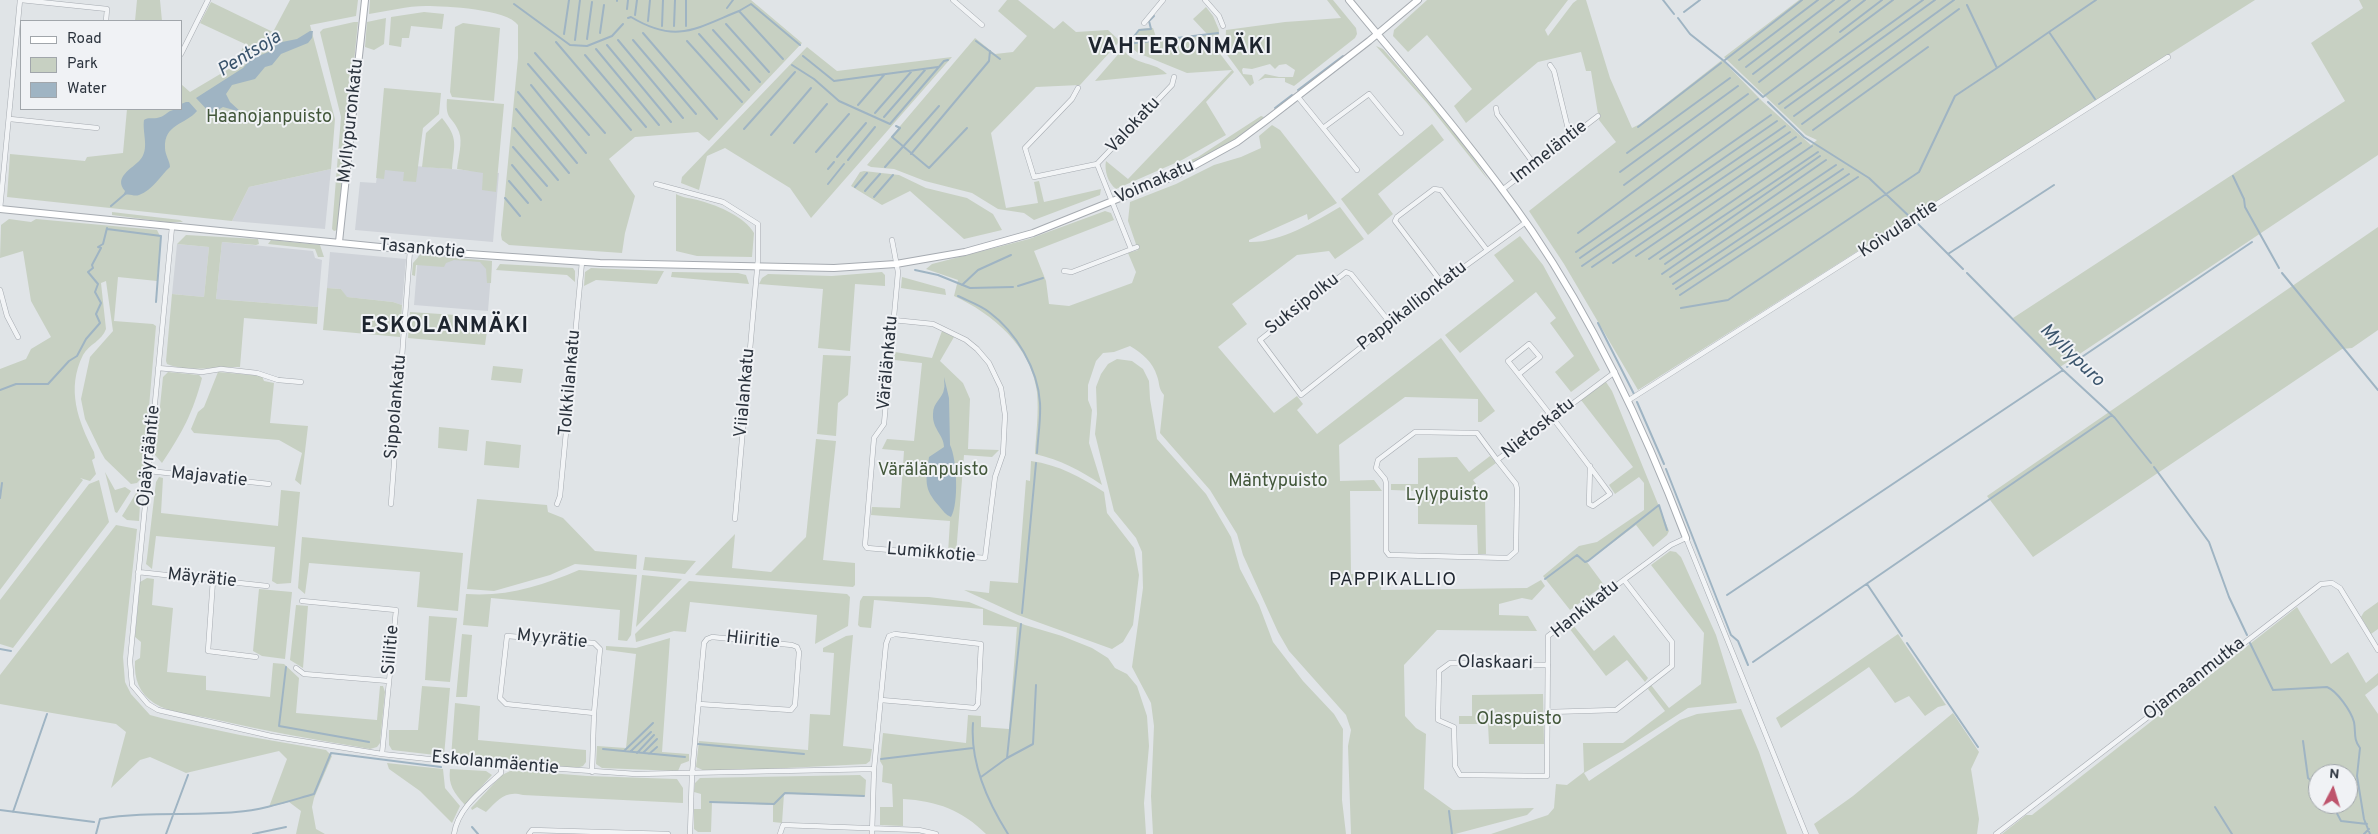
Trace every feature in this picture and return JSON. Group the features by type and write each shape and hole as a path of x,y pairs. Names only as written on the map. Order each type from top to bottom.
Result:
{"street":[{"path":"0,209 21,0 107,9 106,20"},
{"path":"182,52 208,0"},
{"name":"Myllypuronkatu","path":"339,242 365,0"},
{"path":"953,0 982,25"},
{"path":"1144,23 1163,0"},
{"path":"1205,0 1218,16 1223,26"},
{"path":"1349,0 1425,89 1502,190 1526,222 1579,306 1629,400 1806,834"},
{"name":"Voimakatu","path":"846,268 896,264 965,252 1025,235 1170,179 1237,142 1298,97 1418,0"},
{"name":"Koivulantie","path":"1629,400 2168,57"},
{"path":"15,60 20,61"},
{"path":"1550,65 1554,72 1570,137"},
{"name":"Valokatu","path":"1131,249 1097,164 1172,85 1174,76"},
{"path":"1078,88 1072,99 1025,148 1032,175 1036,177 1097,164"},
{"path":"1323,128 1369,94 1401,133"},
{"path":"1298,97 1357,170"},
{"path":"1496,108 1497,114 1534,164"},
{"name":"Immeläntie","path":"1502,190 1598,116"},
{"path":"10,119 97,128"},
{"name":"Viialankatu","path":"656,184 726,203 758,224 757,267 735,519"},
{"path":"1442,283 1395,221 1397,217 1434,189 1441,190 1487,250"},
{"name":"Tasankotie","path":"0,209 410,250 582,262 846,268"},
{"name":"Pappikallionkatu","path":"1301,395 1442,283 1526,222"},
{"name":"Ojaäyrääntie","path":"132,685 130,661 172,227"},
{"name":"Värälänkatu","path":"868,548 864,541 874,442 884,424 898,272 892,240"},
{"path":"1064,271 1072,272 1137,247"},
{"name":"Sippolankatu","path":"391,504 410,250"},
{"name":"Tolkkilankatu","path":"557,504 560,496 582,262"},
{"name":"Suksipolku","path":"1301,395 1262,345 1261,338 1346,272 1350,274 1391,324"},
{"path":"0,290 8,316 18,337"},
{"name":"Lumikkotie","path":"868,548 985,558 994,477 1003,454 1004,399 998,380 983,356 972,344 949,330 933,324 894,320"},
{"path":"1519,374 1540,357 1529,344 1508,361 1590,466 1610,494 1594,506 1589,504 1590,466"},
{"path":"158,368 202,372 217,369 230,370 257,373 278,380 301,382"},
{"name":"Nietoskatu","path":"1497,460 1615,372"},
{"name":"Nietoskatu","path":"1415,432 1477,433 1497,460 1516,484 1517,489 1516,551 1513,555 1508,558 1392,557 1386,551 1386,483 1376,468 1378,460 1415,432"},
{"name":"Majavatie","path":"149,471 270,484"},
{"name":"Hankikatu","path":"1547,776 1548,636 1671,545 1686,538"},
{"name":"Mäyrätie","path":"138,572 267,586"},
{"path":"214,580 208,651 256,657"},
{"path":"1548,712 1616,710 1672,666 1672,642 1624,580"},
{"name":"Ojamaanmutka","path":"1996,834 2321,584 2332,583 2340,588 2378,650"},
{"name":"Siilitie","path":"302,601 396,610 382,754"},
{"path":"872,831 874,769 886,644 889,636 895,634 981,644 978,704 975,708 881,700"},
{"name":"Myyrätie","path":"592,772 594,713 600,649 594,643 507,636 500,698 502,702 506,704 594,713"},
{"name":"Hiiritie","path":"690,834 692,774 704,643 712,637 797,647 799,652 795,705 791,710 699,704"},
{"name":"Olaskaari","path":"1547,776 1467,776 1458,773 1454,766 1454,727 1438,720 1438,674 1442,667 1450,663 1548,665"},
{"path":"296,668 304,674 389,681"},
{"name":"Eskolanmäentie","path":"132,685 148,704 168,714 271,736 382,754 592,772 692,774 874,769"},
{"path":"454,834 464,808 500,773 501,764"},
{"path":"780,834 783,825 872,831 919,830 936,834"},
{"path":"529,834 532,830 668,834"}],"shaded area":[{"path":"379,163 499,173 493,242 355,230 360,182 376,183"},
{"path":"331,169 325,229 232,221 249,187"},
{"path":"222,242 313,251 315,258 322,260 318,307 216,299"},
{"path":"177,244 209,247 204,297 172,294"},
{"path":"330,252 406,259 402,305 393,302 346,297 341,289 327,288"},
{"path":"418,256 492,261 488,311 414,305"}],"green space":[{"path":"137,0 160,0 162,20 135,20"},
{"name":"Haanojanpuisto","path":"290,0 358,0 356,16 310,25 335,119 331,169 249,187 232,221 7,197 10,154 85,161 87,157 123,153 127,110 182,110 182,85 190,92 232,67 245,44 200,23 211,2 273,32"},
{"path":"370,0 751,0 802,43 709,141 698,132 635,137 609,159 635,196 625,233 622,253 509,245 502,240 501,235 518,58 518,25 502,15 447,7 412,7 369,14"},
{"path":"1007,0 1018,0 1054,29 1063,21 1076,32 1108,30 1120,41 1080,85 1036,87 991,133 1006,208 1038,203 1034,182 1039,181 1044,202 1101,189 1100,195 1034,220 1024,213 998,209 972,193 925,181 894,169 867,165 975,38 995,54 1013,52 1027,36 998,11"},
{"path":"1327,0 1333,0 1356,28 1357,34 1355,38 1294,86 1285,82 1285,78 1265,78 1258,81 1265,74 1293,77 1295,70 1286,64 1279,65 1275,69 1270,64 1252,69 1243,68 1243,74 1252,75 1254,83 1250,86 1225,52 1226,30 1285,22 1341,18"},
{"path":"1427,0 1568,0 1545,30 1548,36 1573,3 1577,0 1586,0 1610,78 1632,128 1640,124 1722,60 1762,101 1811,145 1817,140 1806,135 1724,57 1799,0 2255,0 1638,390 1564,264 1529,211 1616,142 1599,120 1591,71 1586,71 1581,52 1538,62 1466,123 1454,106 1472,89 1427,35 1408,52 1393,36 1394,30"},
{"path":"2359,0 2378,0 2378,155 2060,367 2013,318 2345,101 2311,43 2363,8"},
{"path":"1206,7 1213,16 1219,30 1218,51 1234,72 1206,102 1226,135 1182,160 1116,189 1107,176 1106,161 1128,179 1232,70 1187,73 1138,53 1127,44 1139,29 1153,28 1157,40 1207,34 1193,19"},
{"path":"424,12 444,14 442,29 411,26 409,38 402,38 401,47 389,45 391,17"},
{"path":"386,18 384,44 374,50 365,47 367,22"},
{"path":"358,22 337,230 334,231 332,229 341,117 320,32 323,29"},
{"path":"463,23 500,28 494,101 452,97 450,92 455,27"},
{"path":"1376,46 1383,49 1440,115 1489,181 1427,103"},
{"path":"807,47 837,71 952,57 811,218 790,188 725,148 707,156 699,190 681,183 682,177"},
{"path":"1121,51 1135,59 1157,67 1167,74 1095,81"},
{"path":"384,88 441,93 439,114 423,128 416,182 403,181 404,172 385,170 384,179 376,178"},
{"path":"447,99 504,104 496,192 482,190 483,173 457,169 460,136 457,127 448,115"},
{"path":"1261,116 1264,117 1253,127 1197,162 1155,182 1122,192 1122,190 1198,157"},
{"path":"442,118 451,131 454,142 452,169 422,167 426,133"},
{"path":"1432,124 1444,140 1378,194 1393,214 1368,235 1341,199"},
{"name":"Mäntypuisto","path":"1272,125 1280,130 1337,203 1308,220 1307,214 1249,240 1249,242 1273,239 1285,235 1308,225 1340,207 1364,239 1335,259 1329,251 1297,255 1232,304 1247,324 1218,347 1274,413 1297,396 1303,404 1297,410 1317,434 1441,338 1495,411 1481,422 1478,422 1478,399 1405,397 1339,445 1340,481 1374,480 1382,491 1350,491 1351,574 1382,574 1381,590 1527,588 1541,580 1545,586 1532,600 1522,598 1499,604 1499,615 1528,616 1537,631 1437,630 1404,665 1405,716 1416,728 1426,734 1424,789 1453,810 1534,808 1527,815 1455,834 1351,834 1348,746 1351,730 1346,715 1289,651 1278,632 1243,555 1237,534 1210,490 1160,433 1164,395 1150,362 1130,346 1114,352 1103,353 1096,361 1088,385 1088,400 1092,410 1089,443 1102,485 1070,466 1035,454 1038,416 1037,392 1027,360 1018,346 996,322 969,303 954,296 958,280 926,269 932,264 1029,239 1105,211 1111,213 1114,220 1034,251 1046,281 1049,304 1069,306 1132,283 1136,272 1128,253 1138,250 1128,221 1130,202 1176,184 1214,165 1241,157 1261,148 1259,136"},
{"path":"860,172 899,175 926,188 967,198 993,214 1002,230 964,239 910,191 882,205 851,186"},
{"path":"676,194 716,206 738,217 754,233 752,257 697,256 676,251"},
{"path":"112,212 180,220 183,222 166,222 112,215"},
{"path":"9,219 31,222 36,219 157,230 161,238 157,281 118,277 114,321 153,324 156,326 143,476 137,483 131,484 105,459 85,419 81,399 90,357 113,331 106,281 101,283 106,329 102,337 83,355 75,380 76,405 83,429 94,452 95,458 92,460 96,474 90,481 80,478 83,480 0,590 0,369 26,359 31,349 51,337 31,301 23,251 0,258 1,225"},
{"path":"2378,227 2378,330 2352,348 2342,349 2033,557 1987,496"},
{"path":"186,235 258,239 259,244 256,245 222,242 216,299 318,307 317,324 244,318 240,367 194,369 167,364 172,294 204,297 209,247 177,244"},
{"path":"1520,236 1543,265 1600,370 1571,392 1555,372 1574,356 1550,323 1556,318 1536,292 1460,353 1445,335 1514,281 1494,255"},
{"path":"271,240 320,245 324,257 318,257 315,249 268,244"},
{"path":"420,255 492,261 491,283 487,283 486,269 480,262 454,260 446,263 444,267 416,265 415,276 412,275 413,263"},
{"path":"500,264 573,268 575,271 575,282 567,275 496,270"},
{"path":"591,268 664,271 657,284 596,280 584,286 585,272"},
{"path":"672,272 738,273 746,275 749,284 671,277"},
{"path":"882,272 885,275 885,286 855,284 850,351 818,348 823,289 759,284 762,278 768,274 832,276"},
{"path":"902,277 945,289 946,295 901,288"},
{"path":"327,288 341,289 347,297 393,302 402,305 400,337 323,330"},
{"path":"410,312 456,315 487,331 485,345 408,338"},
{"name":"Värälänpuisto","path":"942,331 954,337 940,361 963,383 970,399 968,449 999,450 992,457 964,455 956,554 948,553 950,521 871,515 872,507 900,508 904,451 882,449 887,439 914,441 922,363 894,360 895,352 932,358"},
{"path":"823,355 851,356 848,395 838,403 836,436 817,434"},
{"path":"1117,359 1132,361 1143,369 1149,381 1157,439 1206,494 1231,537 1240,569 1259,605 1273,642 1303,681 1334,714 1343,729 1342,800 1346,834 1153,834 1151,796 1154,726 1151,703 1132,667 1143,588 1142,552 1136,538 1114,511 1095,434 1097,414 1096,387 1101,374 1108,364"},
{"path":"493,366 523,369 521,383 491,380"},
{"path":"168,372 199,375 202,378 195,402 186,422 162,463 155,455 163,377"},
{"path":"218,372 262,376 264,381 274,383 270,423 308,426 301,485 295,480 302,453 279,440 194,433 191,429 198,412 204,407"},
{"path":"1606,382 1612,391 1669,531 1653,547 1636,525 1587,562 1604,585 1570,610 1543,576 1579,546 1597,542 1644,510 1644,483 1639,477 1615,494 1609,485 1633,467 1581,400"},
{"path":"439,427 469,430 467,451 438,448"},
{"path":"816,439 836,441 823,560 855,563 855,585 853,587 695,575 735,534 732,568 771,572 806,537"},
{"path":"486,441 521,445 519,468 484,465"},
{"name":"Lylypuisto","path":"1490,456 1496,463 1473,480 1485,496 1486,554 1478,554 1477,525 1418,524 1418,491 1391,490 1391,484 1418,484 1418,458 1457,457 1469,472"},
{"path":"1031,461 1051,465 1069,472 1104,492 1107,513 1134,548 1139,575 1133,625 1123,642 1112,649 1018,615 964,590 989,593 990,581 1018,583 1026,480 1030,481"},
{"path":"105,472 115,490 125,487 131,491 117,513 115,512"},
{"path":"159,477 163,478 161,513 278,526 281,490 300,492 291,583 277,584 272,581 275,547 156,536 152,569 146,564 156,482"},
{"path":"99,480 109,522 13,648 0,644 0,600 89,484"},
{"path":"141,489 139,521 127,520 122,516 138,490"},
{"path":"477,499 547,505 548,512 563,518 595,551 637,555 636,569 575,564 550,575 494,591 467,589"},
{"path":"116,525 137,529 123,657 125,682 131,694 150,715 240,735 326,750 332,756 312,807 316,829 325,834 296,834 301,811 289,802 269,807 287,759 279,751 186,773 150,757 140,760 111,788 126,732 116,724 0,704 0,675"},
{"path":"302,537 463,553 458,611 417,607 420,572 309,563 305,594 298,588"},
{"path":"1670,551 1676,552 1681,557 1716,635 1737,703 1688,708 1584,773 1589,781 1680,720 1697,714 1741,709 1759,752 1787,834 1491,834 1548,815 1554,808 1556,784 1567,785 1584,772 1583,743 1623,743 1665,711 1648,689 1651,685 1669,708 1701,684 1704,633 1651,565"},
{"path":"645,557 696,561 685,574 643,570"},
{"path":"579,570 637,575 631,635 627,641 618,640 620,610 491,598 488,627 463,625 466,594 510,592 551,581"},
{"path":"642,575 682,579 636,627"},
{"path":"147,578 154,579 152,605 173,608 167,672 206,676 206,690 270,697 273,663 284,664 299,678 296,713 377,720 380,686 383,686 385,692 380,743 377,747 370,749 183,714 168,710 154,703 138,685 135,668 135,661 140,658 141,642 135,637 140,582"},
{"path":"689,581 847,594 850,597 848,626 815,644 817,615 690,602 686,632 674,631 636,642 635,634"},
{"path":"259,589 292,592 285,659 262,656 253,651"},
{"path":"863,596 929,597 969,602 1025,625 1062,636 1092,648 1108,658 1115,668 1127,674 1137,686 1147,716 1149,746 1144,803 1146,834 986,834 968,819 948,808 927,802 903,799 903,826 880,825 880,807 893,807 892,784 882,782 883,766 880,761 883,733 966,743 968,715 981,716 981,727 1009,729 1017,627 983,625 983,609 874,600 871,628 860,627 858,625 860,601"},
{"path":"2378,602 2378,629 2371,634 2361,617 2364,612"},
{"path":"296,605 308,606 303,668 290,660"},
{"path":"2297,607 2331,664 2348,652 2366,683 2378,673 2378,685 2365,695 2378,714 2378,834 2002,834 2026,815 2032,815"},
{"path":"429,616 457,618 450,682 425,680"},
{"path":"1573,625 1594,651 1614,635 1648,678 1645,682 1627,660 1606,676 1569,628"},
{"path":"462,634 472,635 467,697 456,697"},
{"path":"1898,634 1946,705 1938,707 1925,716 1909,696 1895,703 1869,667 1781,728 1776,718"},
{"path":"853,635 843,746 872,749 870,761 866,764 707,772 696,767 699,741 808,750 810,714 830,715 834,653 823,652 823,648 846,636"},
{"path":"670,638 662,752 689,754 689,761 681,764 678,771 602,768 596,764 597,746 626,748 636,654 606,650 606,646 636,648"},
{"path":"422,686 450,688 444,756 392,750 389,745 389,730 418,730"},
{"name":"Olaspuisto","path":"1543,694 1544,744 1489,744 1488,724 1459,724 1459,716 1472,716 1472,695"},
{"path":"455,703 480,706 478,740 586,750 586,762 583,766 577,768 451,758"},
{"path":"1953,713 1979,752 1971,769 1979,819 1977,834 1819,834 1814,824 1853,796"},
{"path":"387,763 443,769 445,788 460,806 452,823 420,791 389,769"},
{"path":"450,769 486,771 492,775 465,805 453,788 450,780"},
{"path":"512,770 587,776 677,779 683,788 683,803 511,794 502,797 486,812 477,807 472,810 471,808 502,775"},
{"path":"860,775 866,780 865,796 784,794 782,823 773,822 773,805 712,802 711,832 698,832 694,829 694,809 701,809 701,794 694,792 695,783 700,778"}],"water":[{"path":"313,31 312,38 308,43 281,54 272,65 265,67 255,79 232,85 226,94 230,102 241,112 223,107 211,114 196,98 243,68 251,59 271,51 277,43 297,39"},
{"path":"189,102 197,111 168,134 165,148 170,167 144,193 123,196 125,191 121,182 122,177 140,160 145,151 144,120 161,117 172,110 182,110 182,104"},
{"path":"944,377 949,398 950,445 956,481 954,511 951,517 934,500 927,484 929,457 944,447 934,424 933,410 943,392"}],"waterway":[{"path":"564,34 569,0"},
{"path":"575,40 580,0"},
{"path":"627,9 628,0"},
{"path":"635,15 637,0"},
{"path":"648,21 650,0"},
{"path":"662,26 663,0"},
{"path":"674,26 675,0"},
{"path":"686,0 686,26"},
{"path":"727,8 733,0"},
{"path":"1663,0 1674,14"},
{"path":"1684,12 1700,0"},
{"path":"1725,60 1802,0"},
{"path":"1739,60 1818,0"},
{"path":"1746,67 1834,0"},
{"path":"1753,74 1850,0"},
{"path":"1759,82 1865,0"},
{"path":"1840,32 1882,0"},
{"path":"1678,18 1690,34 1724,61 1763,97 1893,0"},
{"path":"1779,104 1923,0"},
{"path":"1785,108 1935,0"},
{"path":"1794,116 1954,0"},
{"path":"2049,32 2096,0"},
{"path":"587,39 592,2"},
{"name":"Pentsoja","path":"514,4 570,45 587,46 612,36 623,24"},
{"path":"739,11 751,4 800,45"},
{"path":"600,33 604,5"},
{"path":"1681,308 1728,300 1919,172 1955,96 1997,68 1967,5"},
{"path":"1802,124 1959,9"},
{"name":"Pentsoja","path":"628,18 631,17 647,25 673,32 697,28 739,11 783,59"},
{"path":"1128,44 1139,30 1151,29 1149,21 1154,16"},
{"path":"726,24 769,72"},
{"path":"713,30 760,82"},
{"path":"1997,68 2049,32 2095,99"},
{"path":"643,33 717,119"},
{"path":"1127,44 1218,33"},
{"path":"699,34 749,90"},
{"path":"618,40 683,118"},
{"path":"633,40 696,114"},
{"path":"687,41 742,102"},
{"path":"976,41 1000,59"},
{"path":"556,42 631,130"},
{"path":"607,45 671,122"},
{"path":"1813,130 1928,47"},
{"path":"596,49 659,125"},
{"path":"911,154 989,61 990,51"},
{"path":"535,53 605,133"},
{"path":"585,55 646,127"},
{"path":"803,56 834,81 938,67"},
{"path":"1298,90 1343,56"},
{"path":"792,65 814,79 839,101 890,124 944,61 948,60"},
{"path":"1638,127 1721,63"},
{"path":"528,64 589,135"},
{"path":"884,117 925,70"},
{"path":"744,129 795,72"},
{"path":"875,113 911,72"},
{"path":"858,105 884,75"},
{"path":"1627,153 1730,78"},
{"path":"531,85 586,153"},
{"path":"1620,172 1738,86"},
{"path":"771,135 811,88"},
{"path":"518,92 577,163"},
{"path":"1624,185 1748,94"},
{"path":"1275,108 1292,95"},
{"path":"1578,233 1758,99"},
{"path":"1768,102 1804,137 1869,178 1912,219"},
{"path":"794,143 827,104"},
{"path":"885,167 939,106"},
{"path":"516,109 569,173"},
{"path":"816,152 849,114"},
{"path":"1576,252 1771,115"},
{"path":"1580,258 1777,121"},
{"path":"837,157 866,123"},
{"path":"896,126 900,128 892,137 929,168 967,128"},
{"path":"1582,266 1785,126"},
{"path":"848,160 875,127"},
{"path":"514,128 558,180"},
{"path":"1592,267 1790,132"},
{"path":"1613,263 1796,137"},
{"path":"1636,256 1801,143"},
{"path":"1649,259 1812,146"},
{"path":"513,147 547,186"},
{"path":"1660,259 1818,152"},
{"path":"1665,264 1820,156"},
{"path":"1662,274 1826,160"},
{"path":"828,169 834,162"},
{"path":"828,184 844,164"},
{"path":"512,165 541,200"},
{"path":"1670,277 1836,165"},
{"path":"1673,284 1843,169"},
{"path":"855,187 867,173"},
{"path":"865,191 880,174"},
{"path":"1676,289 1849,174"},
{"path":"874,197 893,175"},
{"path":"2233,176 2244,199 2245,207 2279,268"},
{"path":"1680,295 1858,177"},
{"path":"509,181 528,203"},
{"path":"1948,254 2054,185"},
{"name":"Pentsoja","path":"111,206 125,194"},
{"path":"505,198 520,216"},
{"path":"1917,223 1963,269"},
{"path":"0,390 16,384 48,384 69,361 77,356 86,339 100,323 96,314 101,303 95,292 98,284 88,272 93,268 92,265 101,248 98,247 103,244 107,228"},
{"path":"107,229 161,236 156,302"},
{"path":"2067,367 2252,242"},
{"path":"962,285 978,270 1011,255"},
{"path":"915,270 938,275 970,288 1013,287"},
{"name":"Myllypuro","path":"1967,273 2063,370 2115,418 2151,463"},
{"path":"2282,273 2378,390"},
{"path":"1018,286 1043,278"},
{"path":"958,296 982,307 999,320 1024,352 1035,377 1040,403 1037,453"},
{"path":"1598,323 1634,394"},
{"path":"1727,595 2063,370"},
{"path":"1637,402 1664,464"},
{"path":"1753,662 2112,415"},
{"path":"1022,613 1036,463"},
{"name":"Myllypuro","path":"2154,467 2209,542 2229,597 2247,635"},
{"path":"1666,469 1731,635 1738,641 1748,665"},
{"path":"0,498 2,483"},
{"path":"1545,579 1577,555 1585,562 1588,561 1659,505 1667,530"},
{"path":"1867,584 1902,636"},
{"path":"1007,758 1021,624"},
{"path":"1907,643 1978,747"},
{"name":"Myllypuro","path":"2250,643 2273,690 2327,687 2347,707 2354,722 2356,738 2360,748 2357,776 2364,819 2370,834"},
{"path":"0,649 11,651"},
{"path":"286,667 279,726 369,742"},
{"path":"981,777 1007,758 1033,744 1036,685"},
{"path":"13,812 47,714"},
{"path":"624,751 653,723"},
{"path":"973,723 974,752 977,767 993,808 1008,834"},
{"path":"631,751 651,732"},
{"path":"637,753 654,735"},
{"path":"643,753 657,739"},
{"path":"2303,741 2308,778"},
{"path":"698,744 804,754"},
{"path":"649,754 657,747"},
{"path":"881,759 973,748"},
{"path":"603,749 685,757"},
{"path":"96,834 100,819 134,815 246,811 314,794 331,753 441,767"},
{"path":"166,834 188,775"},
{"path":"710,802 774,804 785,793 864,796"},
{"path":"2215,807 2232,834"},
{"path":"0,810 94,822"},
{"path":"1449,811 1452,834"},
{"path":"2337,814 2341,821 2367,824"},
{"path":"253,834 286,827"},
{"path":"472,827 478,834"},
{"name":"Myllypuro","path":"2364,834 2369,829"}],"district":[{"name":"VAHTERONMÄKI","path":"1180,49"},
{"name":"ESKOLANMÄKI","path":"445,328"},
{"name":"PAPPIKALLIO","path":"1393,581"}]}
